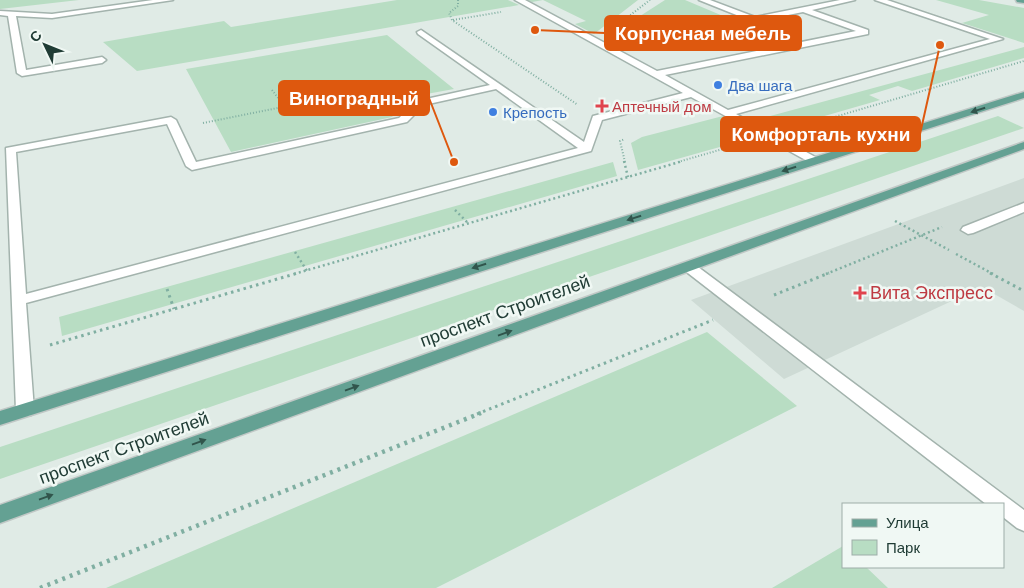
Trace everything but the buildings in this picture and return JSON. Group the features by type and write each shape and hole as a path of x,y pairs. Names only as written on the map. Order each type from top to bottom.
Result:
{"main road":[{"path":"1020,0 1024,1"},
{"path":"0,418 1024,95"},
{"name":"проспект Строителей","path":"0,514 1024,145"}],"lane":[{"path":"0,13 52,16 169,0"},
{"path":"520,0 815,160"},
{"path":"703,0 754,20 851,0"},
{"path":"727,113 999,39 879,0"},
{"path":"657,74 865,32 804,10"},
{"path":"12,14 22,73 102,60"},
{"path":"421,32 587,149"},
{"path":"25,410 10,150 171,120 192,166 403,120 421,103 497,86"},
{"path":"587,149 597,118 692,94"},
{"path":"20,300 587,149"},
{"path":"968,230 1024,207"},
{"path":"689,267 999,503"},
{"path":"1004,507 1024,522"}],"path":[{"path":"458,0 458,6 449,13 452,20 597,118"},
{"path":"596,41 650,0"},
{"path":"452,20 533,7"},
{"path":"22,354 1024,61"},
{"path":"175,129 409,82"},
{"path":"272,90 292,116"},
{"path":"628,137 620,141 628,177"},
{"path":"863,203 1024,291"},
{"path":"40,588 946,226"}],"shaded area":[{"path":"1024,178 1024,311 982,287 784,379 691,300"}],"green space":[{"path":"0,0 79,0 0,9"},
{"path":"397,0 508,0 519,5 137,71 103,42 224,21 231,27"},
{"path":"527,0 543,0 532,2"},
{"path":"543,0 638,0 594,34 575,24 586,21"},
{"path":"665,0 685,0 735,21 624,45 609,36"},
{"path":"936,0 979,0 1024,8 1024,43 962,23 989,15"},
{"path":"387,35 454,89 410,97 392,117 231,152 186,69"},
{"path":"1024,47 1024,58 912,91 898,86 869,95 880,100 776,130 756,120"},
{"path":"723,116 759,136 638,170 631,143 642,137"},
{"path":"998,116 1024,128 0,479 0,447"},
{"path":"613,162 617,176 62,336 59,317"},
{"path":"707,332 797,406 436,588 106,588"},
{"path":"842,547 842,568 867,568 888,588 772,588"}],"place":[{"name":"Корпусная мебель","path":"535,30"},
{"name":"Комфорталь кухни","path":"940,45"},
{"name":"Два шага","path":"718,85"},
{"name":"Аптечный дом","path":"602,106"},
{"name":"Крепость","path":"493,112"},
{"name":"Виноградный","path":"454,162"},
{"name":"Вита Экспресс","path":"860,293"}]}
